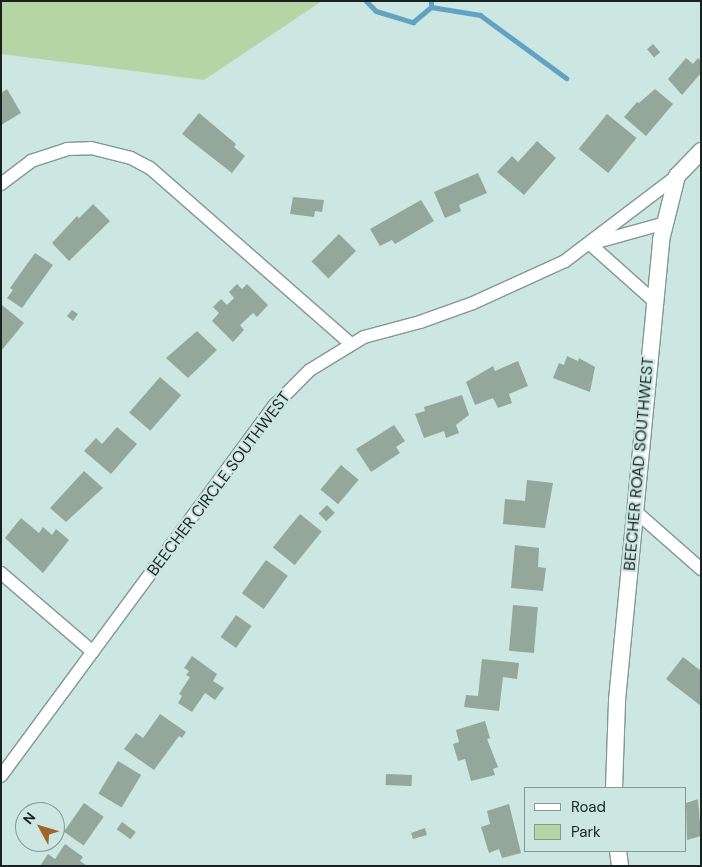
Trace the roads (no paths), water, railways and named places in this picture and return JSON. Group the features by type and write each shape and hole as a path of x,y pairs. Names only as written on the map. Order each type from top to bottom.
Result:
{"street":[{"path":"1,184 31,161 67,149 91,148 131,158 150,168 350,343"},
{"name":"BEECHER ROAD SOUTHWEST","path":"614,787 617,700 654,302 665,223 677,176 701,151"},
{"name":"BEECHER CIRCLE SOUTHWEST","path":"1,776 275,405 310,370 350,343 473,303 565,261 590,244 677,176"},
{"name":"BEECHER CIRCLE SOUTHWEST","path":"590,244 665,223"},
{"path":"590,244 654,302"},
{"path":"635,511 701,569"},
{"path":"1,573 93,652"},
{"path":"618,852 620,866"}],"waterway":[{"path":"366,1 376,11 413,22 431,7 431,1"},
{"path":"431,7 480,15 566,78"}]}
